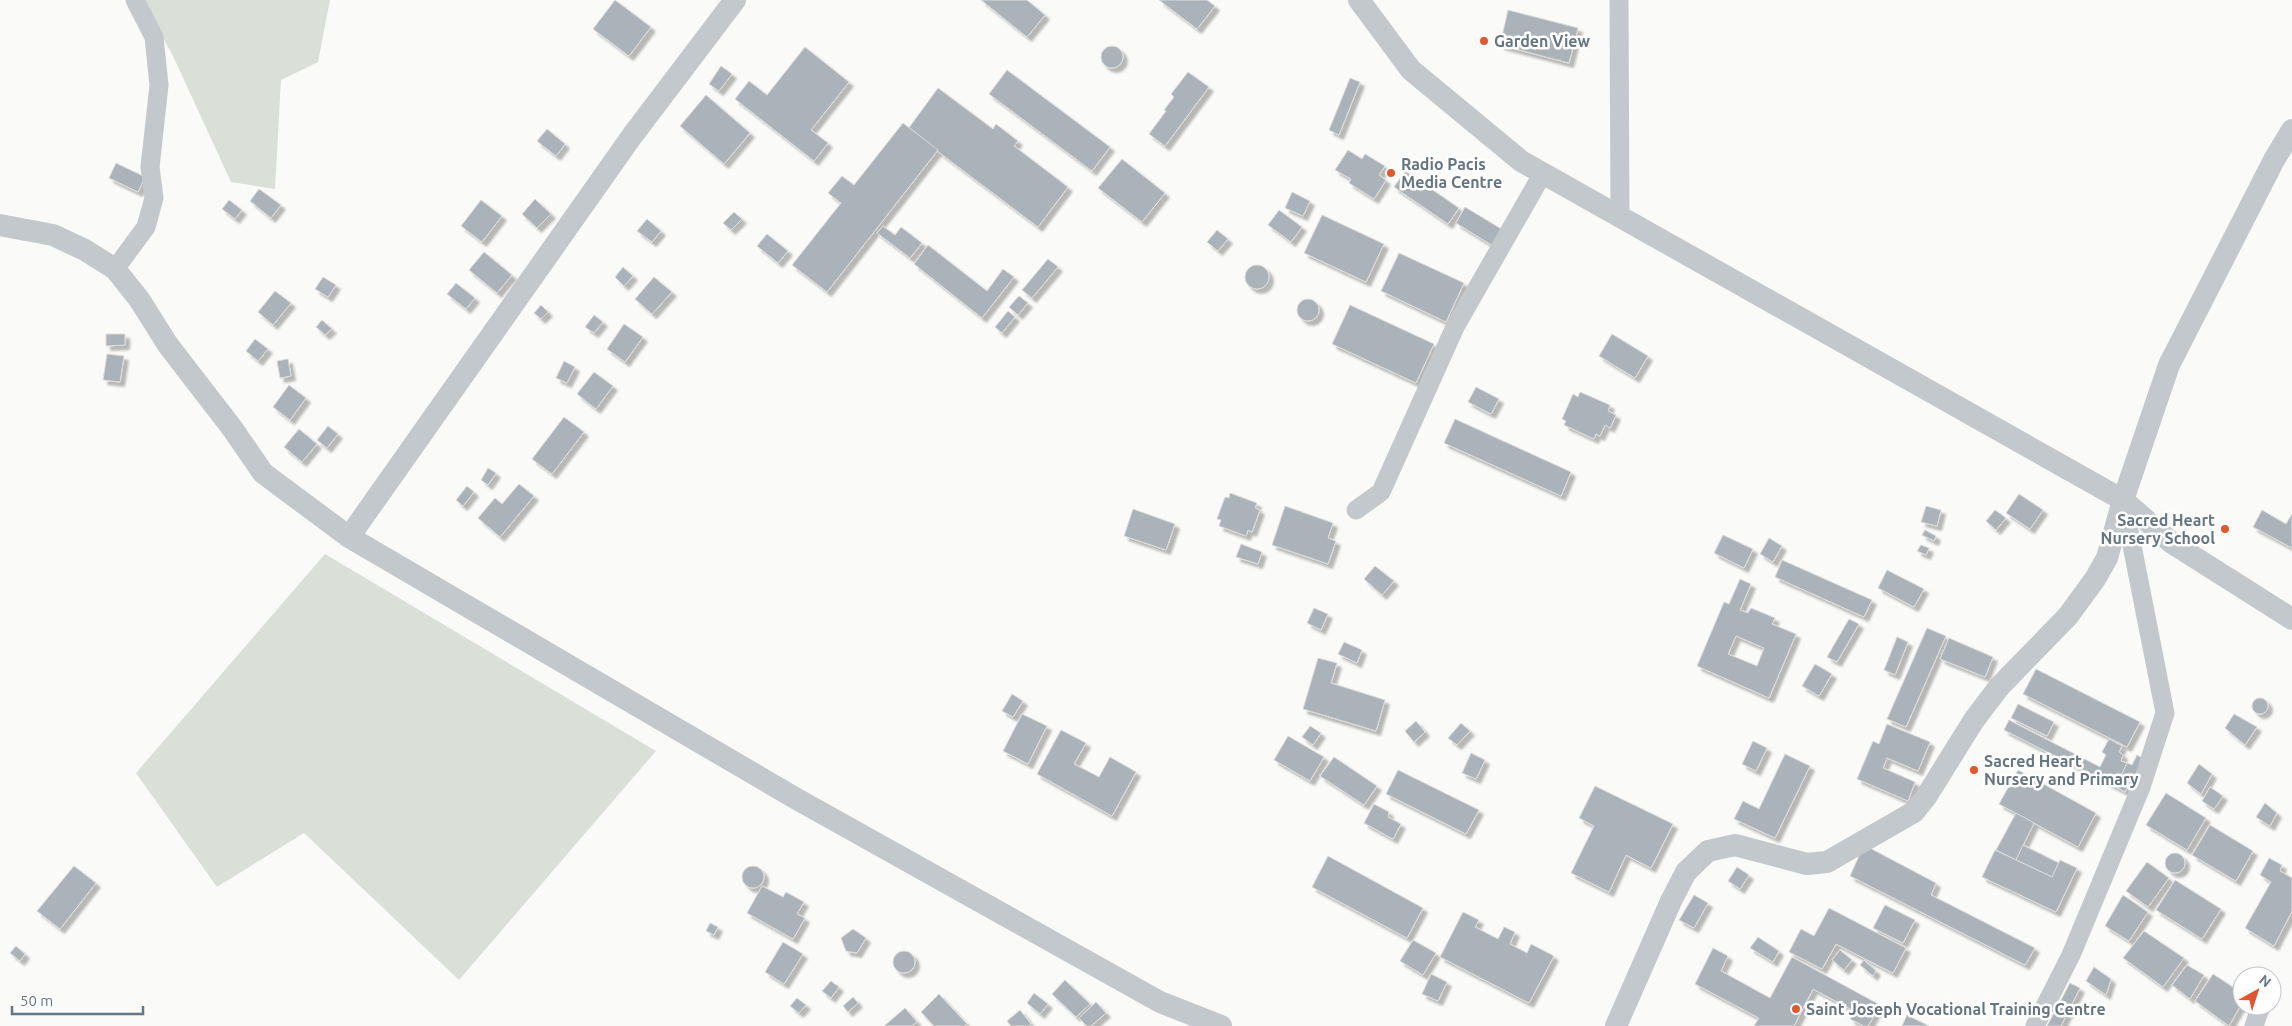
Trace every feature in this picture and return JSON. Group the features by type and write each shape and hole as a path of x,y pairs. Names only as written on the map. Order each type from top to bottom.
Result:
{"street":[{"path":"115,269 146,227 154,198 150,167 159,86 154,37 135,0"},
{"path":"349,537 632,136 736,0"},
{"path":"1359,0 1411,70 1522,161 2123,500 2172,543 2292,619"},
{"path":"1619,0 1620,217"},
{"path":"1616,1026 1671,901 1686,872 1708,851 1735,845 1808,864 1827,862 1914,812 1926,797 1974,720 1999,687 2068,616 2095,579 2107,558 2123,500 2168,365 2274,160 2292,130"},
{"path":"1356,510 1381,492 1455,327 1543,173"},
{"path":"0,225 53,235 85,250 115,269 263,473 349,537 812,808 1160,1002 1221,1026"},
{"path":"2035,1026 2070,955 2141,787 2165,713 2123,500"}],"shaded area":[{"path":"142,0 330,0 318,62 281,80 275,189 231,182 173,56"},
{"path":"325,554 656,751 459,980 304,833 217,887 136,773"}],"building":[{"path":"615,0 651,27 629,56 593,29"},
{"path":"981,0 1027,0 1045,15 1027,37"},
{"path":"1159,0 1207,0 1215,6 1197,29"},
{"path":"1508,10 1578,28 1569,63 1500,45"},
{"path":"1112,46 1120,49 1123,57 1120,65 1112,68 1104,65 1101,57 1104,49"},
{"path":"805,47 849,82 811,130 828,143 814,161 735,99 749,81 767,95"},
{"path":"721,66 732,74 719,91 709,84"},
{"path":"1007,70 1110,147 1092,171 989,94"},
{"path":"1188,72 1209,87 1165,146 1149,134 1174,97 1171,94"},
{"path":"1350,78 1360,82 1339,135 1329,130"},
{"path":"938,88 993,129 996,124 1018,141 1014,146 1068,187 1038,227 908,129"},
{"path":"706,95 750,133 724,164 680,126"},
{"path":"903,123 938,150 827,292 792,265 841,203 828,193 842,176 854,185"},
{"path":"547,129 565,144 556,156 537,141"},
{"path":"1348,150 1362,159 1365,154 1385,166 1379,175 1386,180 1374,199 1349,183 1351,179 1335,170"},
{"path":"1122,159 1165,193 1142,222 1098,188"},
{"path":"116,163 145,177 138,192 109,178"},
{"path":"1405,171 1459,208 1448,224 1394,187"},
{"path":"259,189 281,205 271,218 250,201"},
{"path":"1292,192 1310,201 1303,216 1285,208"},
{"path":"535,199 551,214 537,228 522,214"},
{"path":"229,200 242,210 235,219 222,209"},
{"path":"481,200 502,216 482,242 461,226"},
{"path":"1465,207 1503,230 1493,246 1456,223"},
{"path":"1279,210 1302,227 1291,242 1268,225"},
{"path":"734,212 742,219 731,230 723,223"},
{"path":"1322,215 1384,244 1366,282 1304,253"},
{"path":"647,219 661,231 652,242 637,231"},
{"path":"883,226 895,235 901,227 922,243 910,258 877,233"},
{"path":"1217,230 1228,239 1218,251 1207,242"},
{"path":"767,234 788,251 778,263 757,246"},
{"path":"928,245 987,291 1003,269 1014,277 982,318 914,264"},
{"path":"484,252 512,275 497,293 469,270"},
{"path":"1399,253 1464,283 1446,322 1381,291"},
{"path":"1048,259 1058,267 1032,298 1022,290"},
{"path":"1257,265 1265,269 1269,277 1265,285 1257,289 1249,285 1245,277 1249,269"},
{"path":"623,267 633,276 624,286 615,277"},
{"path":"323,277 336,285 328,297 315,289"},
{"path":"654,277 672,292 652,314 635,299"},
{"path":"456,283 475,298 466,309 447,294"},
{"path":"275,291 291,303 273,325 258,312"},
{"path":"1019,296 1028,303 1018,315 1009,307"},
{"path":"1308,299 1316,302 1319,310 1316,318 1308,321 1300,318 1297,310 1300,302"},
{"path":"541,305 548,312 541,319 534,313"},
{"path":"1350,305 1434,344 1416,383 1332,344"},
{"path":"1008,311 1015,317 1002,333 995,327"},
{"path":"594,315 603,322 594,333 585,327"},
{"path":"322,320 332,329 325,335 316,327"},
{"path":"624,324 643,337 625,362 607,349"},
{"path":"106,334 125,334 125,345 106,346"},
{"path":"1612,334 1648,356 1635,378 1599,356"},
{"path":"255,339 268,349 258,361 246,351"},
{"path":"107,354 124,356 120,382 103,380"},
{"path":"288,359 291,376 280,378 277,361"},
{"path":"564,361 575,367 567,383 556,378"},
{"path":"594,372 613,386 596,409 577,394"},
{"path":"289,385 306,398 290,420 273,407"},
{"path":"1476,387 1499,399 1491,414 1468,402"},
{"path":"1580,392 1610,405 1608,411 1616,415 1610,428 1605,425 1600,436 1596,434 1594,439 1564,425 1566,421 1562,419 1573,394 1578,397"},
{"path":"564,417 584,432 552,474 532,459"},
{"path":"1455,419 1571,472 1561,496 1444,443"},
{"path":"328,426 338,434 327,448 317,440"},
{"path":"299,429 317,444 302,462 284,447"},
{"path":"488,468 496,473 488,485 481,480"},
{"path":"519,484 534,496 500,537 478,518 495,498 502,504"},
{"path":"467,486 474,492 463,506 456,500"},
{"path":"1230,493 1257,503 1255,508 1260,510 1252,532 1248,530 1246,536 1219,526 1221,520 1217,519 1225,497 1229,498"},
{"path":"2019,494 2043,510 2030,529 2006,513"},
{"path":"1285,506 1333,523 1328,538 1336,541 1328,564 1272,545"},
{"path":"1926,506 1941,510 1937,526 1921,522"},
{"path":"1133,509 1175,524 1166,550 1124,536"},
{"path":"1995,510 2006,518 1996,530 1986,521"},
{"path":"2262,510 2286,524 2292,514 2292,548 2253,527"},
{"path":"1925,530 1936,536 1934,541 1922,535"},
{"path":"1723,535 1753,549 1744,568 1714,553"},
{"path":"1769,538 1782,546 1773,562 1760,554"},
{"path":"1241,544 1262,552 1258,564 1236,557"},
{"path":"1921,545 1929,548 1926,555 1917,551"},
{"path":"1782,560 1872,600 1864,617 1775,577"},
{"path":"1375,566 1394,581 1382,595 1364,579"},
{"path":"1887,570 1924,589 1914,607 1878,588"},
{"path":"1740,579 1751,584 1740,610 1748,613 1751,608 1775,618 1772,624 1796,634 1769,698 1697,666 1724,602 1729,604","holes":["1736,636 1764,648 1757,666 1728,654"]},
{"path":"1314,608 1328,614 1321,630 1307,623"},
{"path":"1849,619 1859,624 1837,662 1827,657"},
{"path":"1927,628 1946,636 1906,727 1887,719"},
{"path":"1897,637 1908,642 1895,675 1884,670"},
{"path":"1949,638 1993,657 1985,677 1940,659"},
{"path":"1344,642 1362,650 1357,663 1338,654"},
{"path":"1318,658 1337,663 1331,683 1385,700 1376,731 1303,709"},
{"path":"1815,664 1832,674 1819,696 1802,686"},
{"path":"2036,669 2140,722 2127,747 2023,694"},
{"path":"1012,694 1023,701 1013,717 1002,711"},
{"path":"2257,698 2263,698 2268,703 2266,712 2257,714 2252,709 2252,703"},
{"path":"2018,704 2054,722 2047,736 2011,718"},
{"path":"1022,714 1047,726 1028,764 1003,751"},
{"path":"2234,714 2257,727 2245,745 2225,728"},
{"path":"2009,720 2100,767 2106,755 2102,752 2109,739 2122,746 2119,752 2123,755 2121,761 2127,763 2116,787 2004,730"},
{"path":"1416,721 1425,732 1414,742 1405,731"},
{"path":"1461,723 1470,731 1457,745 1448,738"},
{"path":"1887,724 1930,742 1918,771 1887,758 1883,768 1915,782 1908,801 1857,779 1873,741 1879,744"},
{"path":"1310,726 1321,733 1313,745 1302,737"},
{"path":"1061,730 1086,743 1074,764 1099,777 1110,757 1136,772 1112,816 1037,774"},
{"path":"1288,736 1324,757 1310,781 1274,760"},
{"path":"1753,741 1767,748 1756,771 1742,764"},
{"path":"1471,753 1485,760 1476,779 1462,773"},
{"path":"1785,754 1810,766 1775,838 1734,819 1743,801 1759,809"},
{"path":"2137,755 2146,760 2133,788 2128,786 2125,792 2116,787 2127,763 2132,765"},
{"path":"1334,757 1377,786 1364,805 1320,776"},
{"path":"2199,764 2212,774 2201,794 2187,783"},
{"path":"1398,770 1479,810 1466,834 1386,794"},
{"path":"2018,770 2096,813 2078,847 1999,804"},
{"path":"1595,786 1673,824 1651,868 1626,855 1609,892 1571,873 1594,826 1579,818"},
{"path":"2210,787 2223,796 2214,809 2202,801"},
{"path":"2166,793 2206,818 2187,850 2146,825"},
{"path":"2265,803 2277,813 2270,826 2256,817"},
{"path":"1374,804 1389,812 1388,817 1401,824 1393,839 1364,823"},
{"path":"2016,813 2034,823 2016,860 1996,850"},
{"path":"2210,825 2253,851 2236,881 2192,855"},
{"path":"1864,845 1936,883 1931,895 2035,948 2025,965 1850,876"},
{"path":"2023,845 2059,863 2052,877 2016,860"},
{"path":"1995,850 2052,877 2060,860 2077,868 2056,912 1982,877"},
{"path":"2171,853 2179,853 2185,859 2185,867 2179,873 2171,873 2165,867 2165,859"},
{"path":"1328,856 1423,908 1407,938 1312,887"},
{"path":"2269,858 2282,865 2280,871 2292,878 2292,911 2274,946 2245,928 2271,882 2260,875"},
{"path":"2147,862 2169,878 2148,907 2126,891"},
{"path":"74,866 96,883 60,929 37,911"},
{"path":"753,866 761,869 764,877 761,885 753,888 745,885 742,877 745,869"},
{"path":"1737,867 1749,875 1740,889 1728,881"},
{"path":"2175,880 2221,909 2202,939 2156,910"},
{"path":"762,886 783,897 786,892 804,902 797,914 805,918 793,939 747,913"},
{"path":"1694,895 1708,903 1694,928 1679,920"},
{"path":"2123,895 2148,912 2129,941 2105,926"},
{"path":"1885,905 1915,920 1903,943 1873,928"},
{"path":"1829,908 1906,948 1893,973 1836,944 1822,969 1789,952 1801,929 1814,936"},
{"path":"1463,912 1479,920 1475,927 1498,939 1504,927 1515,932 1510,944 1527,953 1531,944 1554,956 1529,1003 1440,957"},
{"path":"710,923 718,927 714,935 706,931"},
{"path":"853,929 866,938 857,953 846,951 841,938"},
{"path":"2144,931 2184,958 2163,987 2123,958"},
{"path":"1758,937 1779,951 1773,962 1750,948"},
{"path":"1413,940 1436,953 1423,975 1400,961"},
{"path":"783,942 803,954 784,984 765,972"},
{"path":"16,946 25,954 20,961 10,953"},
{"path":"1713,948 1728,956 1721,971 1770,998 1792,957 1880,1005 1868,1026 1864,1026 1850,1019 1854,1011 1813,989 1794,1026 1754,1026 1759,1018 1695,984"},
{"path":"1840,950 1852,960 1844,970 1832,960"},
{"path":"904,951 912,954 915,962 912,970 904,973 896,970 893,962 896,954"},
{"path":"1864,960 1876,971 1873,976 1860,965"},
{"path":"2187,965 2204,975 2190,999 2172,985"},
{"path":"2094,967 2111,979 2106,995 2086,981"},
{"path":"1431,974 1447,982 1438,1001 1422,994"},
{"path":"2213,974 2232,986 2232,1016 2235,1016 2229,1026 2195,1001"},
{"path":"1065,980 1090,1004 1076,1017 1052,994"},
{"path":"831,981 839,987 831,998 822,991"},
{"path":"2070,983 2080,988 2061,1026 2047,1026"},
{"path":"1034,993 1048,1004 1040,1014 1027,1003"},
{"path":"939,994 967,1024 964,1026 934,1026 921,1012"},
{"path":"853,997 858,1003 848,1012 843,1006"},
{"path":"797,998 806,1005 799,1013 790,1006"},
{"path":"1096,1002 1106,1013 1091,1026 1087,1026 1079,1018"},
{"path":"905,1008 917,1022 912,1026 884,1026"},
{"path":"1020,1010 1031,1024 1029,1026 1011,1026 1007,1021"},
{"path":"1907,1015 1929,1026 1902,1026"}],"place":[{"name":"Garden View","path":"1484,41"},
{"name":"Radio Pacis Media Centre","path":"1391,173"},
{"name":"Sacred Heart Nursery School","path":"2225,529"},
{"name":"Sacred Heart Nursery and Primary","path":"1974,770"},
{"name":"Saint Joseph Vocational Training Centre","path":"1796,1009"}]}
